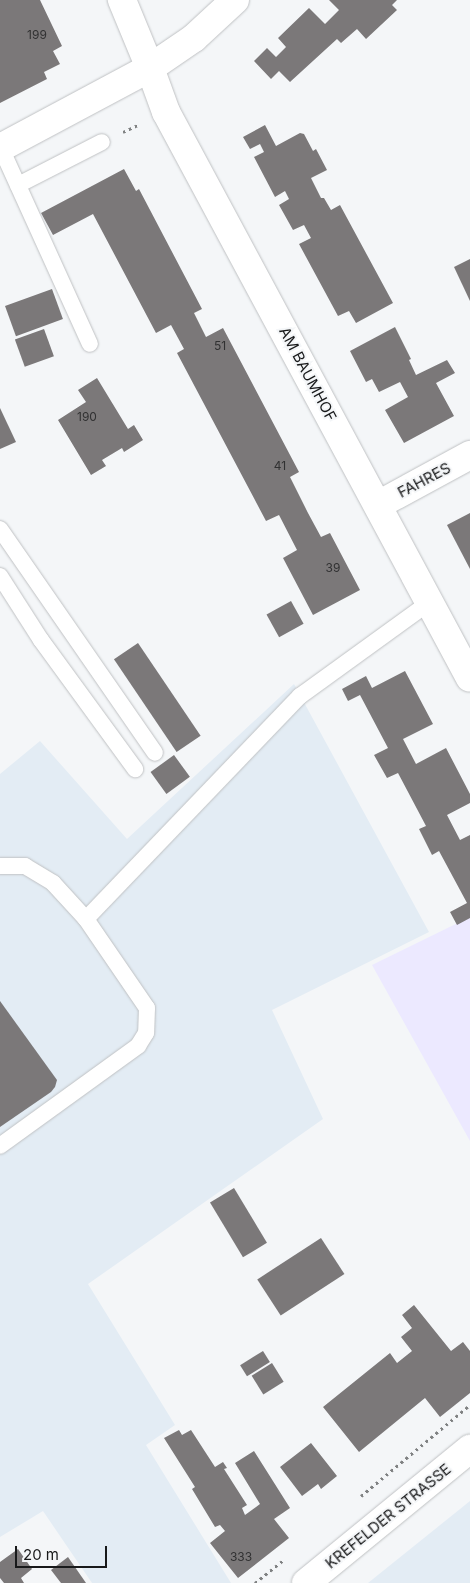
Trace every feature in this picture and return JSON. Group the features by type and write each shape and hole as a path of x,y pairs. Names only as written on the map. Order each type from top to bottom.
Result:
{"street":[{"name":"AM BAUMHOF","path":"122,0 166,112 470,678"},
{"path":"0,148 150,68 194,38 235,0"},
{"name":"FAHRES","path":"378,505 470,455"},
{"name":"KREFELDER STRASSE","path":"306,1583 470,1449"}],"lane":[{"path":"18,185 102,142"},
{"path":"0,148 90,344"},
{"path":"0,529 155,753"},
{"path":"0,576 41,640 135,769"},
{"path":"86,919 300,696 430,602"},
{"path":"0,866 25,866 53,883 86,919 147,1008 146,1033 138,1046 0,1146"}],"path":[{"path":"102,142 166,112"},
{"path":"360,1497 470,1405"},
{"path":"255,1583 293,1552"}],"shaded area":[{"path":"294,684 429,932 272,1010 323,1119 88,1284 175,1425 146,1445 231,1583 92,1583 43,1511 0,1537 0,774 40,741 127,839"},
{"path":"470,917 470,1141 372,965"},
{"path":"470,1501 470,1583 368,1583"}],"building":[{"path":"0,0 40,0 62,46 53,51 60,64 44,72 47,79 0,103"},
{"path":"329,0 397,0 392,5 397,10 366,39 357,29 341,43 337,39 290,82 279,71 271,79 254,61 267,48 276,57 286,47 278,38 309,8 325,24 339,10"},
{"path":"265,125 276,146 300,133 304,134 313,151 316,149 327,170 311,178 321,198 324,198 331,210 340,205 393,303 356,323 349,311 338,316 299,244 311,238 304,225 293,230 279,205 289,199 285,191 275,197 254,157 264,152 260,144 250,149 243,137"},
{"path":"124,169 136,191 139,189 202,309 194,313 206,337 223,328 299,472 290,477 308,513 321,537 330,533 360,590 313,615 283,558 297,550 279,515 266,521 177,353 184,349 171,325 156,333 93,214 53,235 41,213"},
{"path":"470,259 470,301 454,267"},
{"path":"52,289 63,319 16,336 5,306"},
{"path":"395,327 411,359 409,360 416,375 447,360 455,373 436,383 454,416 404,443 385,410 408,397 400,382 379,392 372,379 366,382 350,351"},
{"path":"44,329 54,356 25,367 15,340"},
{"path":"97,378 128,429 134,425 143,440 124,452 122,448 102,460 106,466 91,475 58,420 86,402 78,390"},
{"path":"0,408 16,442 0,449"},
{"path":"470,513 470,569 447,525"},
{"path":"291,601 304,624 279,637 267,615"},
{"path":"138,643 201,736 177,752 114,659"},
{"path":"405,671 433,724 403,739 416,764 446,748 470,794 470,803 447,815 460,840 470,835 470,918 457,925 450,912 467,903 439,851 432,855 419,829 426,826 398,773 387,778 374,755 388,748 360,695 348,701 342,689 366,676 372,688"},
{"path":"174,755 190,777 166,794 151,772"},
{"path":"0,1001 57,1080 51,1092 0,1127"},
{"path":"234,1188 267,1243 243,1257 210,1202"},
{"path":"321,1238 344,1274 281,1315 257,1279"},
{"path":"414,1305 451,1351 463,1342 470,1351 470,1393 440,1417 425,1398 359,1452 323,1407 390,1353 397,1363 412,1351 401,1337 412,1328 402,1315"},
{"path":"263,1351 270,1362 247,1376 240,1365"},
{"path":"272,1363 284,1382 263,1394 252,1376"},
{"path":"179,1430 182,1435 191,1430 215,1467 223,1462 227,1468 224,1469 247,1505 242,1508 245,1515 260,1504 235,1463 254,1451 290,1508 274,1519 289,1538 238,1578 210,1543 225,1531 220,1525 215,1527 192,1489 195,1487 164,1438"},
{"path":"311,1443 337,1476 321,1489 318,1484 302,1496 280,1467"},
{"path":"18,1549 32,1569 21,1578 24,1583 4,1583 0,1578 0,1562"},
{"path":"68,1557 86,1583 61,1583 51,1570"}]}
